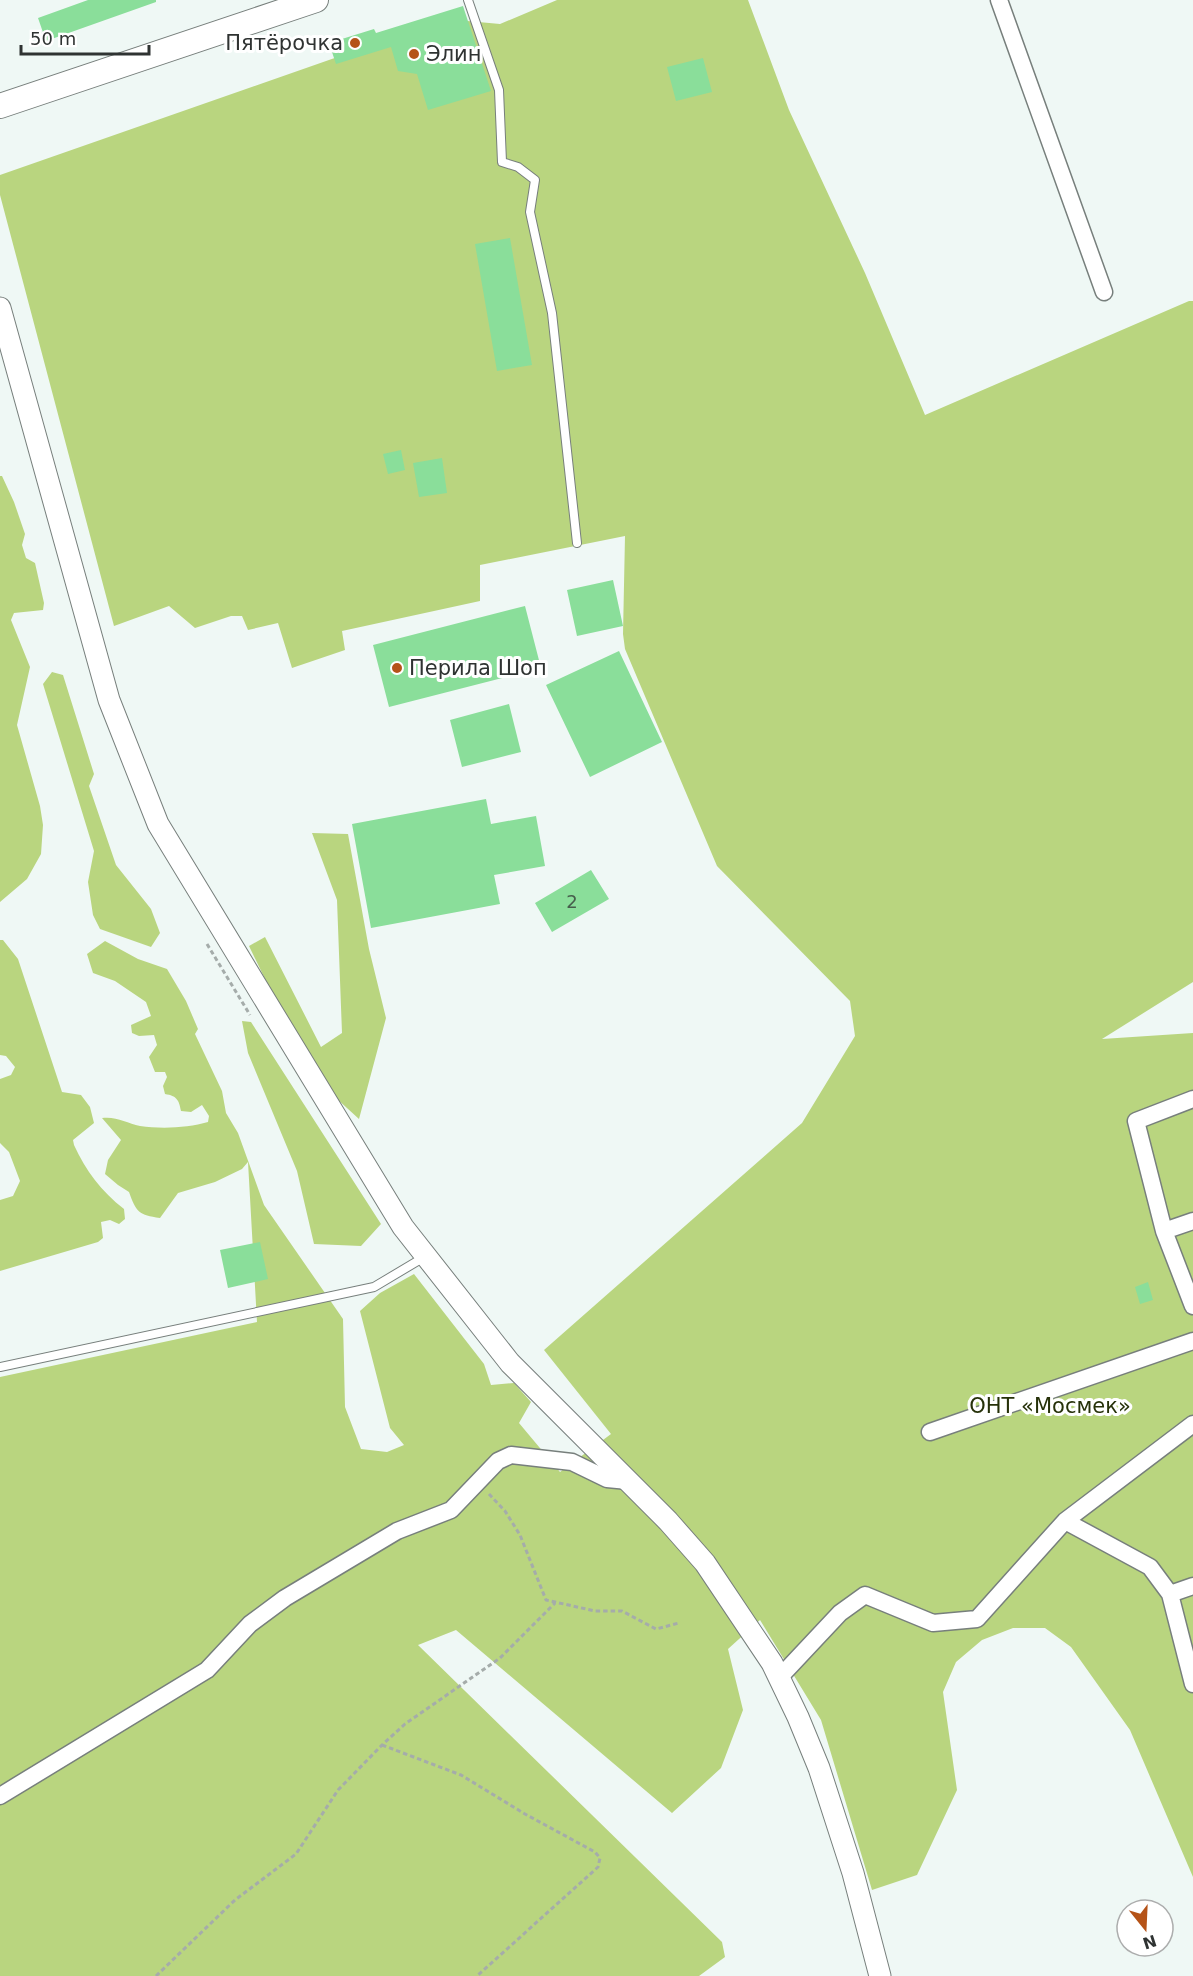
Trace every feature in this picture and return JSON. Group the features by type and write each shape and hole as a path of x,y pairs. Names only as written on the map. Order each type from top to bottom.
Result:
{"main road":[{"path":"0,106 316,0"}],"street":[{"path":"999,0 1104,292"},
{"path":"0,308 109,700 158,824 403,1227 510,1363 668,1521 705,1563 772,1663 819,1767 854,1873 880,1976"},
{"path":"1193,1100 1136,1121 1164,1231 1193,1305"},
{"path":"1164,1231 1193,1221"},
{"path":"930,1432 1193,1341"},
{"path":"779,1678 840,1613 865,1595 933,1623 977,1619 1065,1521 1193,1424"},
{"path":"0,1796 207,1670 250,1624 285,1598 397,1531 451,1510 498,1461 511,1455 572,1462 607,1479 628,1481"},
{"path":"1065,1521 1150,1567 1170,1594 1193,1684"},
{"path":"1170,1594 1193,1586"}],"lane":[{"path":"468,0 499,90 502,162 518,167 535,180 530,212 552,313 577,543"},
{"path":"0,1367 374,1287 426,1256"}],"path":[{"path":"205,940 252,1018"},
{"path":"477,1482 505,1511 520,1536 546,1600 595,1611 622,1611 656,1629 679,1623"},
{"path":"156,1976 235,1900 296,1854 338,1790 382,1744 405,1724 500,1658 555,1603"},
{"path":"382,1744 461,1775 525,1814 595,1852 600,1858 598,1867 477,1976"}],"green space":[{"name":"ОНТ «Мосмек»","path":"557,0 748,0 789,110 865,273 925,415 1193,301 1193,982 1102,1039 1193,1033 1193,1877 1130,1730 1071,1647 1045,1628 1013,1628 982,1640 956,1662 943,1692 957,1790 917,1875 872,1890 821,1720 760,1620 728,1649 743,1710 721,1768 672,1813 456,1630 418,1645 722,1942 725,1957 699,1976 0,1976 0,1377 257,1322 248,1162 242,1169 215,1182 178,1193 160,1218 139,1211 129,1192 105,1174 108,1160 121,1140 102,1118 117,1119 140,1126 165,1128 208,1122 209,1116 202,1105 191,1112 181,1111 177,1099 165,1094 163,1086 167,1077 165,1072 155,1072 149,1057 157,1045 154,1035 139,1036 132,1033 131,1025 151,1016 146,1002 115,981 93,973 87,954 105,941 138,959 167,969 186,1001 198,1029 195,1034 222,1091 226,1113 238,1133 264,1205 343,1319 345,1407 361,1449 387,1452 404,1445 390,1428 360,1311 380,1293 414,1274 484,1364 491,1385 514,1383 531,1402 519,1423 560,1472 611,1434 544,1350 802,1123 855,1036 850,1001 717,866 625,649 623,634 625,536 480,565 480,601 342,631 345,650 292,668 278,623 248,630 242,616 231,616 195,628 169,606 114,626 0,195 0,175 446,19 500,24"},
{"path":"0,476 14,502 25,534 22,545 26,558 35,563 44,603 43,610 14,613 11,620 30,667 17,725 40,806 43,825 41,854 27,879 0,902"},
{"path":"52,672 63,675 94,774 89,786 116,865 151,909 160,933 151,947 100,929 93,915 88,882 94,851 43,684"},
{"path":"312,833 348,834 369,949 386,1018 359,1119 336,1098 283,1016 249,946 265,937 321,1047 342,1033 337,900"},
{"path":"0,940 3,940 18,959 62,1092 81,1095 90,1107 94,1123 73,1140 74,1145 95,1180 124,1209 125,1219 119,1224 110,1220 101,1222 103,1238 98,1242 0,1271 0,1200 13,1196 20,1181 9,1152 0,1143 0,1079 11,1075 15,1067 6,1056 0,1055"},
{"path":"242,1021 251,1022 381,1224 361,1246 314,1244 297,1171 248,1053"}],"building":[{"path":"88,0 156,0 156,2 46,41 38,18"},
{"path":"463,6 491,91 428,110 417,74 398,71 391,47 336,64 329,43 374,29 376,33"},
{"path":"703,58 712,92 676,101 667,67"},
{"path":"510,238 532,365 497,371 475,244"},
{"path":"401,450 405,470 388,474 383,454"},
{"path":"442,458 447,493 419,497 413,463"},
{"path":"613,580 623,626 577,636 567,590"},
{"path":"525,606 541,668 389,707 373,645"},
{"path":"619,651 662,742 590,777 546,685"},
{"path":"509,704 521,752 462,767 450,720"},
{"path":"486,799 491,824 536,816 545,866 494,875 500,904 371,928 352,824"},
{"path":"591,870 609,899 552,932 535,903"},
{"path":"260,1242 268,1279 228,1288 220,1250"},
{"path":"1148,1282 1153,1300 1140,1304 1135,1287"}],"place":[{"name":"Пятёрочка","path":"355,43"},
{"name":"Элин","path":"414,54"},
{"name":"Перила Шоп","path":"397,668"}]}
